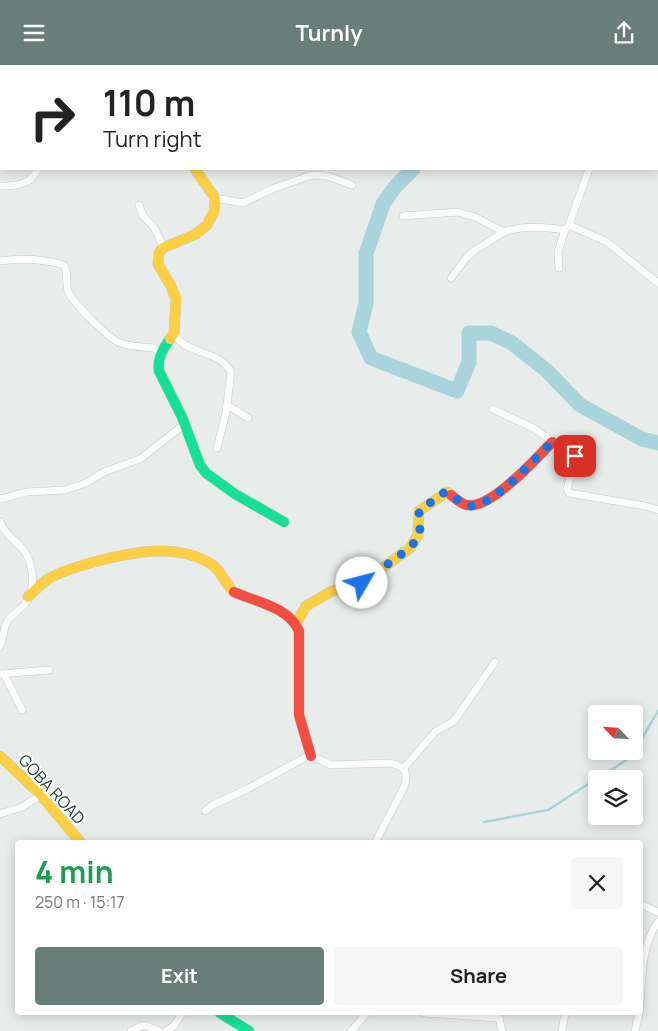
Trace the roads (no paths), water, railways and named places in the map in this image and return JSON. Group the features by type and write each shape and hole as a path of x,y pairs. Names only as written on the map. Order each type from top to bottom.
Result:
{"street":[{"path":"0,186 23,184 34,178 38,170"},
{"path":"196,170 215,198 214,213 207,225 196,234 163,248 159,253 158,264 176,299 174,333 160,354 158,365 200,465 209,476 235,494 284,522"},
{"path":"559,268 558,252 589,170"},
{"path":"215,198 243,203 272,189 312,175 327,176 352,185"},
{"path":"139,205 143,216 157,233 163,248"},
{"path":"403,216 458,212 475,217 504,232"},
{"path":"451,278 467,257 475,250 504,232 526,227 567,227 607,241 658,283"},
{"path":"0,261 20,259 64,265 68,273 68,289 72,299 105,333 118,343 154,348 160,354"},
{"path":"174,333 180,341 223,362 229,369 231,376 217,448"},
{"path":"226,405 248,418"},
{"path":"493,409 535,429 575,457 567,489 568,493 645,506 658,510"},
{"path":"0,499 32,491 65,490 86,483 104,472 140,459 184,424"},
{"path":"296,624 306,606 332,591 362,583 413,545 420,532 419,511 432,501 448,492 464,505 472,506 480,503 522,474 552,442"},
{"path":"0,522 5,532 19,545 29,560 33,576 28,597 24,605 9,619 0,646"},
{"path":"28,597 51,579 117,557 160,551 204,559 217,568 234,592 287,614 296,624 298,631 299,715 311,756"},
{"path":"403,769 435,732 454,721 495,662"},
{"path":"22,710 2,674 49,670"},
{"name":"GOBA ROAD","path":"0,756 41,795 78,840"},
{"path":"205,811 300,759 311,756 331,765 396,764 403,769 407,779 377,840"},
{"path":"0,814 22,807 41,795"},
{"path":"643,905 658,912"},
{"path":"643,969 647,944 658,922"},
{"path":"166,1031 174,1026 181,1015"},
{"path":"223,1015 249,1031"},
{"path":"351,1031 365,1015"},
{"path":"467,1015 499,1018 502,1031"},
{"path":"562,1031 565,1015"},
{"path":"635,1031 639,1015"},
{"path":"131,1031 144,1025 159,1031"}],"waterway":[{"path":"412,170 395,187 383,204 366,254 366,303 359,332 371,358 457,391 469,362 469,333 491,333 512,343 546,370 580,405 642,439 658,443"},
{"path":"611,770 631,757 658,711"},
{"path":"484,822 548,810 588,784"}]}
